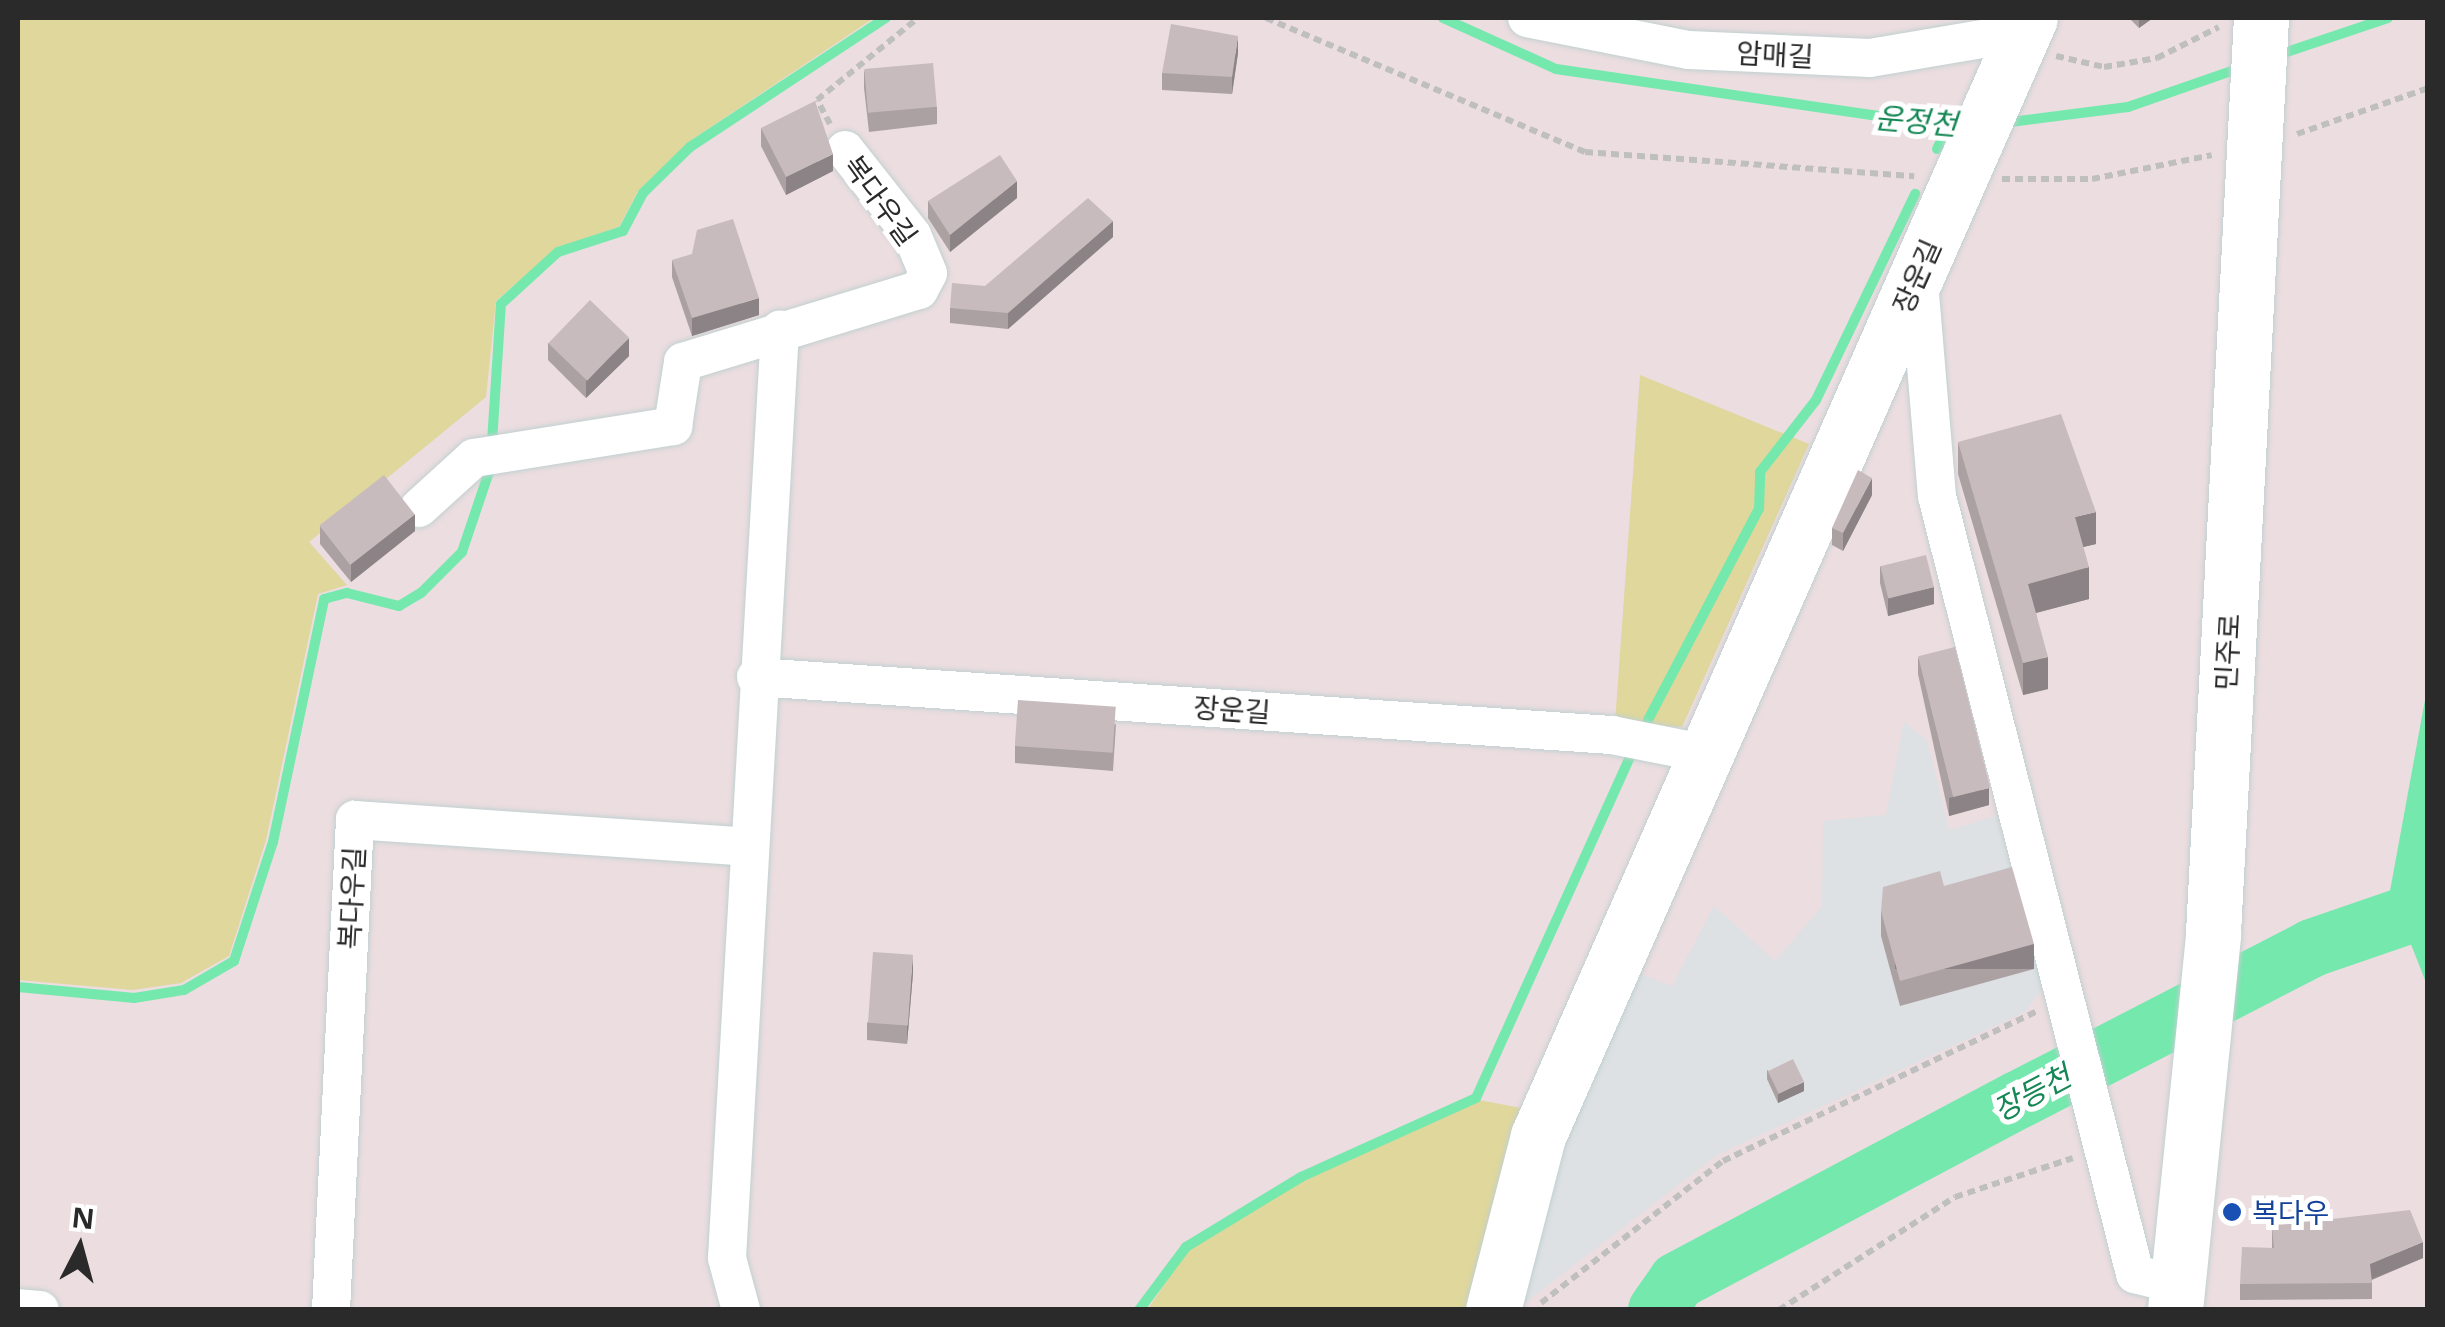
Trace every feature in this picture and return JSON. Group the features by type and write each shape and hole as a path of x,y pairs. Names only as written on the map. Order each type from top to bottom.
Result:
{"street":[{"name":"암매길","path":"1527,18 1689,50 1870,58 2020,39"},
{"name":"민주로","path":"1919,269 1936,496 2071,1001 2135,1274 2176,1297 2213,933 2255,136 2253,23"},
{"name":"장운길","path":"1493,1310 1538,1136 2020,39"},
{"name":"복다우길","path":"419,508 474,458 673,426 682,362 918,290 928,273 912,235 844,150"},
{"path":"741,1310 727,1258 756,677 780,330"},
{"name":"장운길","path":"756,677 1612,735 1707,754"},
{"name":"복다우길","path":"330,1310 355,820 747,847"},
{"path":"18,1308 40,1310"}],"path":[{"name":"복다우길","path":"844,150 816,100 918,18"},
{"path":"1266,18 1585,152 2092,179 2428,88"},
{"path":"2020,39 2058,58 2104,67 2158,58 2253,23"},
{"path":"1531,1310 1723,1161 2071,1001"},
{"path":"1779,1310 1955,1198 2106,1139"}],"shaded area":[{"path":"18,18 874,18 687,143 638,191 619,227 556,248 496,301 486,397 309,542 347,585 318,594 266,840 229,956 181,983 133,990 18,980"},
{"path":"1640,375 1809,444 1682,727 1615,723"},
{"path":"2427,689 2427,985 2390,891"},
{"path":"1904,722 1927,740 1949,830 1996,816 2045,985 2025,1012 1717,1155 1517,1309 1557,1137 1631,970 1672,986 1714,906 1775,961 1822,906 1823,821 1886,815"},
{"path":"1479,1100 1537,1111 1482,1309 1147,1310 1187,1251 1302,1180"}],"building":[{"path":"1171,24 1238,36 1232,77 1162,73"},
{"path":"933,63 937,107 868,113 864,69"},
{"path":"815,101 833,154 786,177 761,128"},
{"path":"1000,155 1017,181 950,235 928,201"},
{"path":"1088,198 1113,221 1008,313 950,308 952,283 985,286"},
{"path":"733,219 759,298 692,318 672,260 692,254 697,230"},
{"path":"590,300 629,338 587,381 548,343"},
{"path":"2061,414 2096,512 2075,517 2089,567 2028,584 2048,657 2023,663 1958,442"},
{"path":"1858,470 1872,478 1843,533 1832,528"},
{"path":"384,475 415,514 350,565 319,525"},
{"path":"1926,555 1934,587 1888,598 1880,566"},
{"path":"1955,647 1990,788 1953,797 1918,656"},
{"path":"1018,700 1116,707 1113,753 1015,746"},
{"path":"2012,867 2034,944 1900,981 1881,911 1883,887 1940,871 1944,886"},
{"path":"873,952 913,955 908,1026 868,1023"},
{"path":"1793,1059 1804,1081 1779,1094 1768,1071"},
{"path":"2410,1210 2423,1242 2370,1264 2372,1283 2240,1284 2242,1247 2274,1248 2272,1226"}],"waterway":[{"path":"492,442 501,304 558,252 623,231 643,193 690,147 886,18"},
{"name":"운정천","path":"1443,18 1556,69 1961,128"},
{"name":"운정천","path":"2278,55 2388,18"},
{"name":"운정천","path":"2002,123 2128,107 2243,67"},
{"path":"1937,149 1946,130"},
{"path":"1648,720 1759,509 1760,472 1816,400 1915,194"},
{"path":"18,987 134,998 184,990 234,961 273,842 324,599 347,593 399,606 421,593 462,552 489,472"},
{"path":"1139,1310 1186,1247 1301,1177 1476,1098 1631,754"},
{"name":"장등천","path":"1657,1310 1677,1281 2018,1100 2312,948 2428,908"}],"place":[{"name":"복다우","path":"2232,1212"}]}
